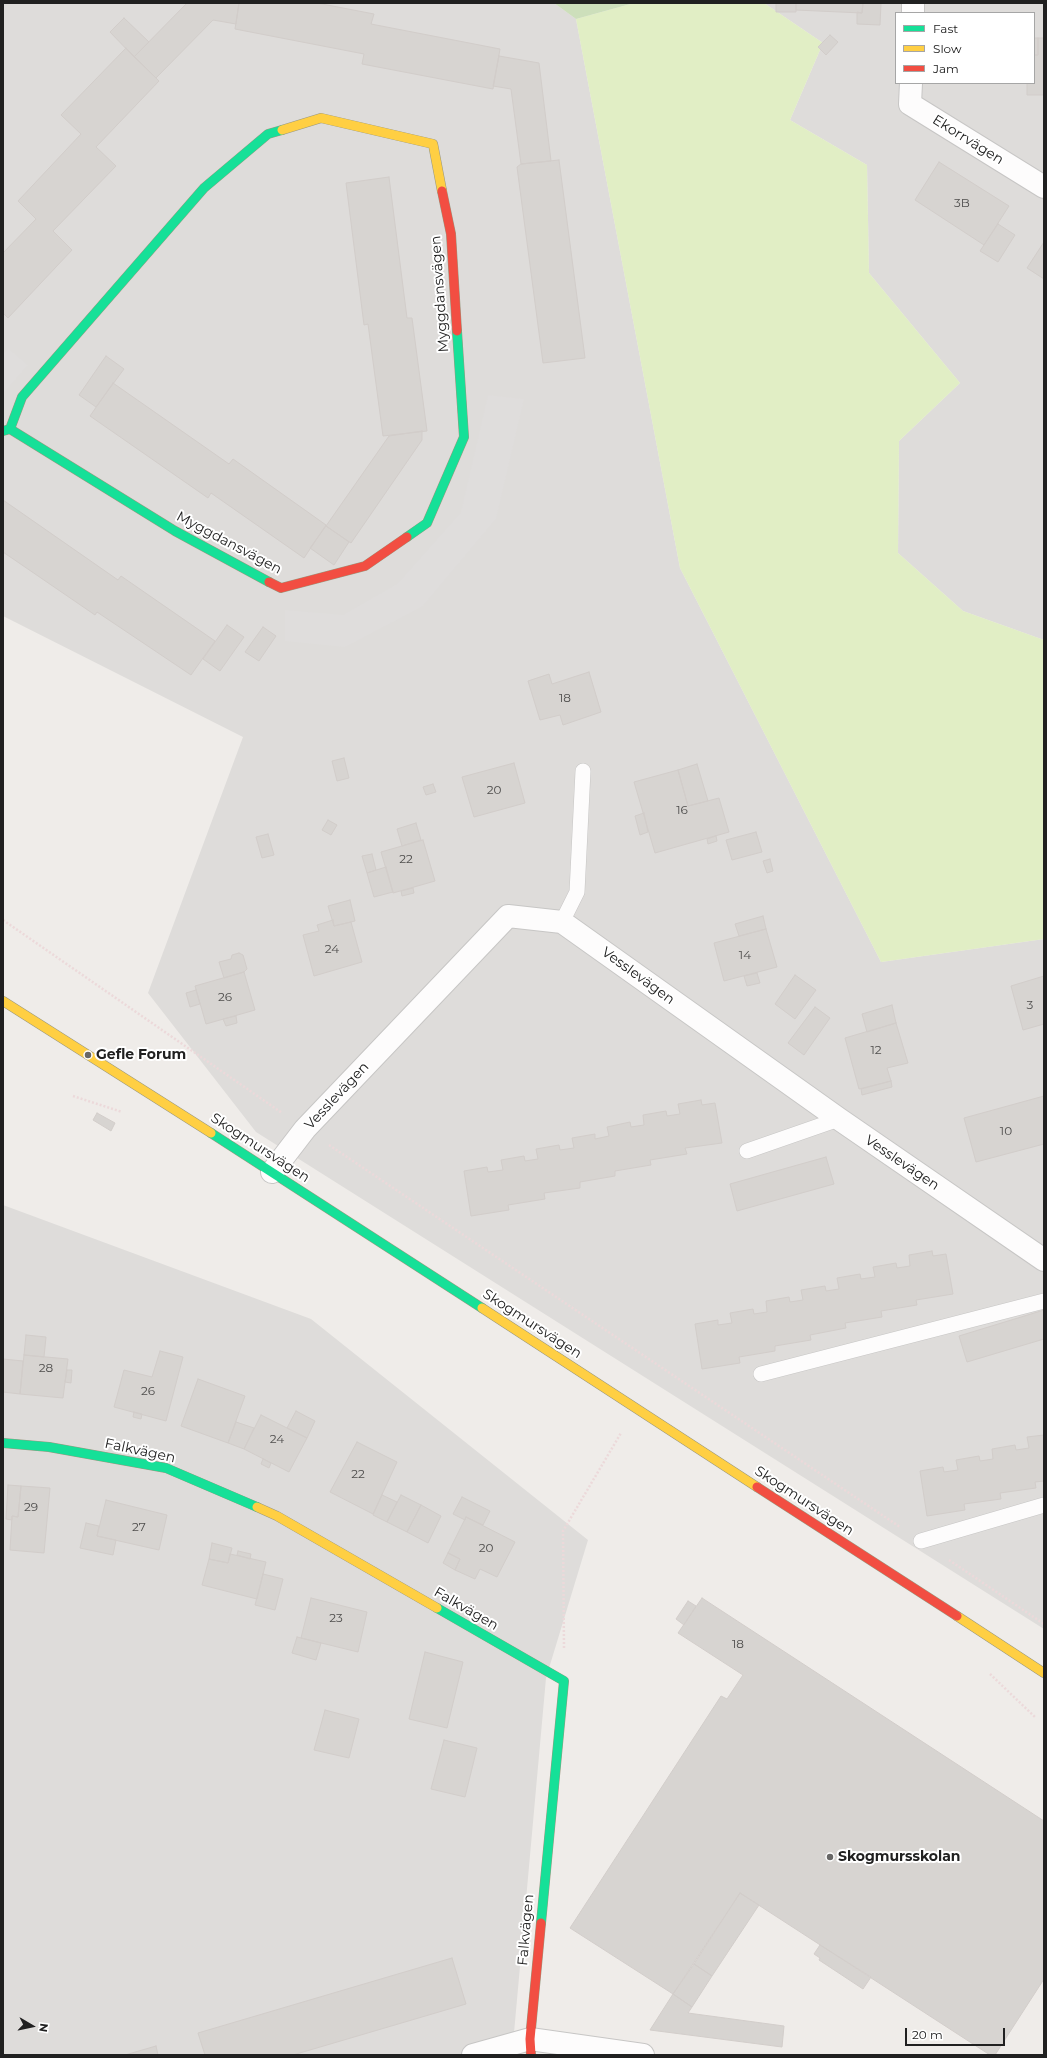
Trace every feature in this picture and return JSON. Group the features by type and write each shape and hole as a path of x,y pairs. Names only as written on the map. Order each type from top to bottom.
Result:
{"street":[{"name":"Ekorrvägen","path":"911,84 910,104 1044,187"},
{"name":"Myggdansvägen","path":"322,118 432,144 451,234 464,437 427,523 365,566 281,588 175,531 6,430 22,398 204,188 268,134 322,118"},
{"name":"Vesslevägen","path":"272,1172 305,1129 508,916 562,922 839,1120 1044,1260"},
{"name":"Skogmursvägen","path":"3,1001 272,1172 1044,1673"},
{"name":"Falkvägen","path":"3,1443 49,1447 166,1468 277,1516 564,1681 530,2047"},
{"path":"473,2055 530,2047 643,2055"}],"lane":[{"path":"562,922 577,892 583,771"},
{"path":"747,1151 839,1120"},
{"path":"761,1374 1044,1301"},
{"path":"921,1541 1044,1505"}],"path":[{"path":"3,920 305,1129 1044,1624"},
{"path":"564,1681 563,1531 622,1431"}],"shaded area":[{"path":"3,3 554,3 576,19 680,568 881,962 1044,939 1044,1629 256,1132 148,993 243,737 3,616"},
{"path":"764,3 1044,3 1044,640 963,611 898,553 899,441 960,383 869,273 867,165 790,120 823,43"},
{"path":"8,348 28,365 3,394 3,354"},
{"path":"488,395 524,399 496,519 423,606 345,647 285,641 285,610 343,615 397,584 461,512"},
{"path":"3,1205 311,1319 588,1540 546,1678 512,2055 3,2055"}],"green space":[{"path":"554,3 634,3 576,19"},
{"path":"634,3 764,3 823,43 790,120 867,165 869,273 960,383 899,441 898,553 963,611 1044,640 1044,939 881,962 680,568 576,19"}],"building":[{"path":"187,3 239,3 236,24 213,20 156,78 134,57"},
{"path":"239,3 317,3 374,14 371,24 500,49 493,89 362,64 364,54 235,29"},
{"path":"776,3 796,3 796,12 776,12"},
{"path":"796,3 863,3 862,13 796,10"},
{"path":"863,3 881,3 880,25 857,24 857,12 862,13"},
{"path":"124,18 149,42 134,57 110,32"},
{"path":"830,35 838,42 826,55 818,47"},
{"path":"1035,38 1038,38 1038,55 1035,55"},
{"path":"1038,38 1044,38 1044,93 1043,95 1027,95 1027,84 1035,84 1035,55 1038,55"},
{"path":"126,48 159,81 96,147 116,166 53,231 72,250 8,318 3,313 3,253 36,219 18,201 81,134 61,115"},
{"path":"499,56 539,63 551,161 521,164 511,89 493,86"},
{"path":"559,160 585,358 543,363 517,167 521,164"},
{"path":"939,162 1009,206 984,245 915,200"},
{"path":"389,177 407,318 412,318 427,431 383,436 368,324 364,325 346,183"},
{"path":"998,224 1015,235 998,262 980,251"},
{"path":"1044,242 1044,279 1027,268"},
{"path":"106,356 124,369 96,407 79,395"},
{"path":"113,383 229,464 233,459 326,525 304,558 211,493 208,498 90,416"},
{"path":"422,431 422,440 351,543 326,526 389,436"},
{"path":"3,500 118,580 121,576 215,641 191,675 97,612 95,615 3,552"},
{"path":"326,526 349,542 334,565 310,548"},
{"path":"227,625 244,637 220,671 203,659"},
{"path":"263,627 276,636 259,661 245,652"},
{"path":"589,672 601,712 563,725 560,715 540,720 528,681 549,674 552,684"},
{"path":"344,758 349,778 337,781 332,761"},
{"path":"514,763 525,803 474,817 462,777"},
{"path":"697,764 708,801 688,806 678,770"},
{"path":"678,770 688,806 719,798 729,832 655,853 634,782"},
{"path":"433,784 436,792 426,795 423,787"},
{"path":"644,813 648,832 640,835 635,816"},
{"path":"328,820 337,825 331,835 322,830"},
{"path":"416,823 421,840 402,846 397,829"},
{"path":"756,832 762,852 732,860 726,840"},
{"path":"268,834 274,855 262,858 256,837"},
{"path":"716,836 717,841 708,844 707,839"},
{"path":"423,840 435,881 393,893 381,852"},
{"path":"372,854 376,870 367,873 362,856"},
{"path":"770,859 773,871 767,873 763,861"},
{"path":"386,867 393,892 374,897 367,873"},
{"path":"413,888 414,893 402,896 401,891"},
{"path":"350,900 355,921 334,926 328,906"},
{"path":"763,916 766,929 739,936 735,924"},
{"path":"333,920 334,926 351,922 362,962 314,976 303,935 319,931 317,925"},
{"path":"766,929 777,967 724,981 714,943"},
{"path":"239,953 243,955 247,969 244,972 224,978 219,962 231,959 232,955"},
{"path":"244,972 255,1010 206,1024 195,986"},
{"path":"757,973 760,983 747,986 744,976"},
{"path":"795,975 816,990 795,1019 775,1004"},
{"path":"1044,976 1044,1024 1023,1030 1011,986"},
{"path":"196,990 200,1004 190,1007 186,993"},
{"path":"892,1005 896,1023 867,1032 862,1014"},
{"path":"815,1007 830,1018 804,1055 788,1043"},
{"path":"236,1016 237,1023 226,1026 223,1019"},
{"path":"896,1023 908,1063 887,1068 891,1081 859,1089 845,1038"},
{"path":"891,1081 892,1087 862,1095 861,1089"},
{"path":"1044,1096 1044,1144 976,1162 964,1118"},
{"path":"701,1100 702,1105 715,1103 722,1143 685,1148 687,1154 650,1160 651,1165 615,1171 615,1176 580,1182 580,1188 544,1193 545,1199 508,1205 509,1210 471,1216 464,1171 487,1167 488,1172 503,1170 501,1160 524,1156 525,1161 538,1159 536,1149 559,1145 560,1150 574,1148 572,1138 595,1134 595,1139 609,1136 607,1127 630,1122 631,1127 644,1125 643,1115 666,1111 667,1116 680,1114 678,1104"},
{"path":"97,1113 115,1123 111,1131 93,1120"},
{"path":"826,1157 834,1184 737,1211 730,1184"},
{"path":"932,1251 933,1256 946,1254 953,1294 916,1300 917,1305 881,1311 882,1317 845,1323 846,1328 810,1335 811,1340 775,1346 775,1351 739,1357 740,1363 702,1369 695,1324 718,1320 718,1325 732,1323 730,1313 753,1309 754,1314 767,1312 766,1301 789,1297 790,1302 803,1300 801,1290 825,1286 826,1291 839,1289 837,1278 860,1274 861,1279 875,1277 873,1267 896,1263 897,1268 910,1266 909,1255"},
{"path":"1044,1310 1044,1339 967,1362 959,1336"},
{"path":"26,1335 46,1337 44,1357 24,1355"},
{"path":"160,1351 183,1357 166,1421 114,1407 124,1370 152,1377"},
{"path":"24,1355 68,1359 63,1398 20,1394"},
{"path":"3,1359 23,1361 20,1394 3,1392"},
{"path":"67,1370 72,1370 71,1383 65,1382"},
{"path":"198,1379 245,1396 228,1443 181,1426"},
{"path":"296,1411 315,1421 307,1438 287,1428"},
{"path":"134,1412 142,1414 141,1419 133,1417"},
{"path":"261,1415 307,1438 289,1472 244,1449"},
{"path":"236,1422 254,1428 244,1449 228,1443"},
{"path":"1044,1435 1044,1481 1035,1482 1036,1488 1000,1493 1001,1499 964,1504 965,1510 927,1516 920,1471 943,1467 944,1472 958,1470 956,1460 979,1456 980,1461 993,1459 992,1449 1015,1445 1016,1450 1029,1448 1027,1437"},
{"path":"357,1442 397,1462 373,1514 330,1492"},
{"path":"263,1459 271,1463 269,1468 261,1464"},
{"path":"8,1485 21,1486 18,1517 12,1516 12,1520 6,1519"},
{"path":"21,1486 50,1488 44,1553 10,1550 12,1516 18,1517"},
{"path":"382,1495 397,1502 387,1522 373,1515"},
{"path":"401,1495 421,1505 407,1532 387,1522"},
{"path":"462,1497 490,1511 483,1525 466,1517 465,1520 453,1514"},
{"path":"106,1500 167,1515 159,1550 97,1536"},
{"path":"421,1505 441,1516 428,1543 407,1532"},
{"path":"466,1517 515,1542 497,1577 480,1569 475,1579 455,1570 460,1559 448,1553"},
{"path":"86,1523 99,1526 97,1536 116,1540 113,1555 80,1548"},
{"path":"212,1543 232,1548 228,1563 209,1559"},
{"path":"238,1551 251,1554 250,1559 237,1555"},
{"path":"448,1553 460,1559 455,1570 443,1563"},
{"path":"230,1554 266,1562 257,1599 202,1585 209,1559 228,1563"},
{"path":"263,1574 283,1579 275,1610 255,1605"},
{"path":"311,1598 367,1612 358,1652 301,1638"},
{"name":"Skogmursskolan","path":"702,1598 1044,1821 1044,1979 995,2055 990,2055 740,1893 673,1994 570,1928 721,1696 727,1699 743,1675 678,1633"},
{"path":"688,1601 696,1606 684,1625 676,1619"},
{"path":"297,1637 321,1643 316,1660 292,1653"},
{"path":"425,1652 463,1662 447,1728 409,1719"},
{"path":"325,1710 359,1719 349,1758 314,1750"},
{"path":"444,1740 477,1748 465,1797 431,1789"},
{"path":"740,1893 759,1905 712,1976 694,1964"},
{"path":"820,1945 871,1977 863,1989 819,1960 820,1958 814,1954"},
{"path":"452,1958 466,2004 293,2055 205,2055 198,2033"},
{"path":"694,1964 712,1976 692,2007 673,1994"},
{"path":"673,1994 692,2007 688,2013 784,2026 782,2047 650,2030"},
{"path":"156,2046 158,2055 125,2055"}],"traffic: fast":[{"path":"10,429 22,397 204,188 268,134 282,130"},
{"path":"407,537 427,523 464,437 457,331"},
{"path":"3,431 10,429 175,531 269,582"},
{"path":"211,1133 482,1308"},
{"path":"3,1443 49,1447 166,1468 257,1507"},
{"path":"437,1608 564,1681 541,1923"}],"traffic: slow":[{"path":"282,130 321,118 433,144 442,191"},
{"path":"3,1001 211,1133"},
{"path":"482,1308 757,1487"},
{"path":"257,1507 277,1516 437,1608"},
{"path":"957,1616 1044,1673"}],"traffic: jam":[{"path":"442,191 451,234 457,331"},
{"path":"269,582 281,588 365,566 407,537"},
{"path":"757,1487 957,1616"},
{"path":"531,2055 530,2039 541,1923"}],"place":[{"name":"Gefle Forum","path":"88,1055"},
{"name":"Skogmursskolan","path":"830,1857"}]}
